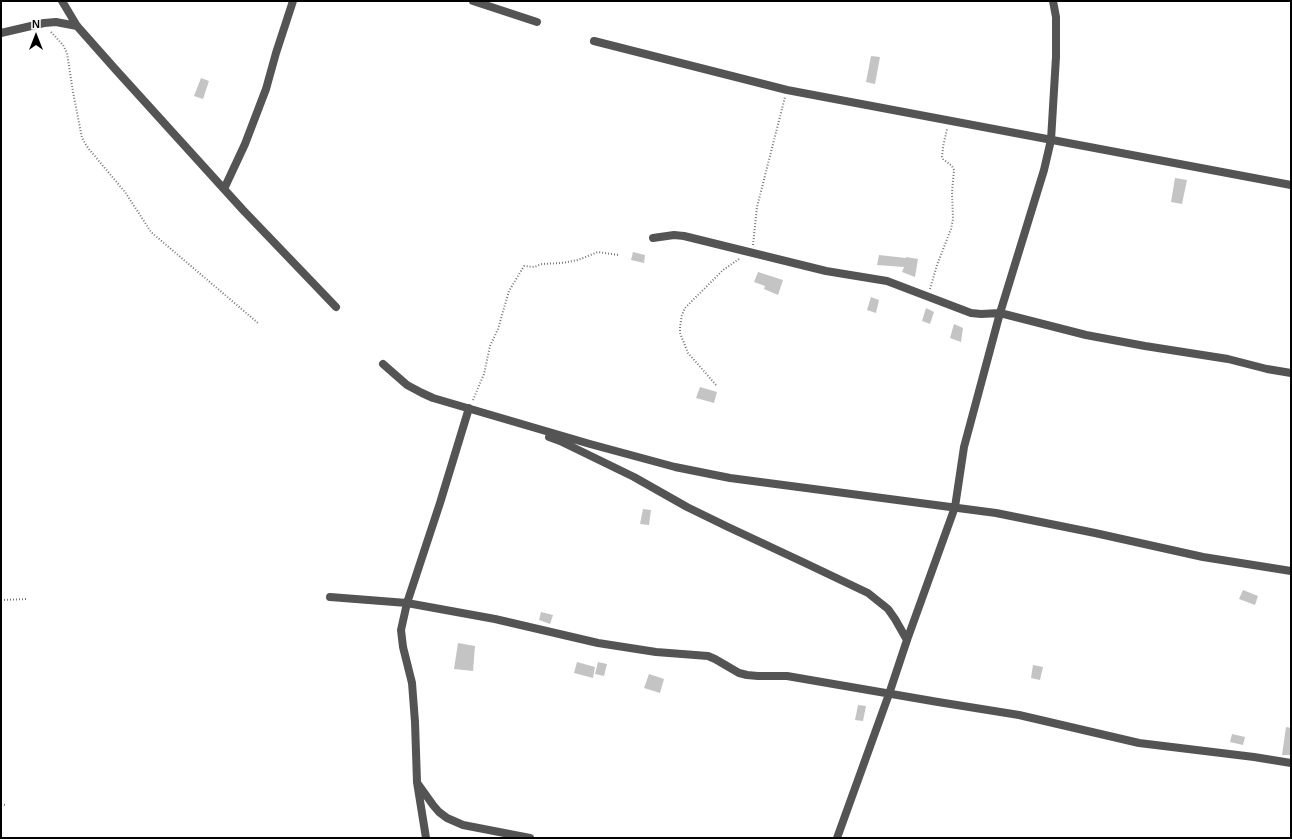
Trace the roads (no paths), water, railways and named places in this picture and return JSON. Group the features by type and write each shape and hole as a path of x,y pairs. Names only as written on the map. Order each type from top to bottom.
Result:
{"street":[{"path":"62,1 77,26 224,189 336,307"},
{"path":"224,189 245,144 266,89 293,1"},
{"path":"473,1 537,22"},
{"path":"837,838 955,507 964,447 1000,313 1036,199 1051,140 1056,57 1056,17 1053,1"},
{"path":"1,33 44,23 56,22 77,26"},
{"path":"594,41 787,90 1291,185"},
{"path":"653,238 674,235 684,236 826,271 887,281 971,313 1000,313 1086,335 1228,359 1267,369 1291,373"},
{"path":"383,364 407,385 422,393 590,444 668,465 730,478 996,512 1095,532 1203,557 1291,571"},
{"path":"426,838 417,782 412,683 403,647 401,630 407,603 469,408"},
{"path":"481,411 560,441 634,477 728,528 868,593 888,609 907,640"},
{"path":"330,596 407,603 489,618 598,643 656,652 708,656 739,673 748,675 787,676 1019,715 1139,743 1291,762"},
{"path":"417,782 433,805 447,818 464,825 530,838"}]}
